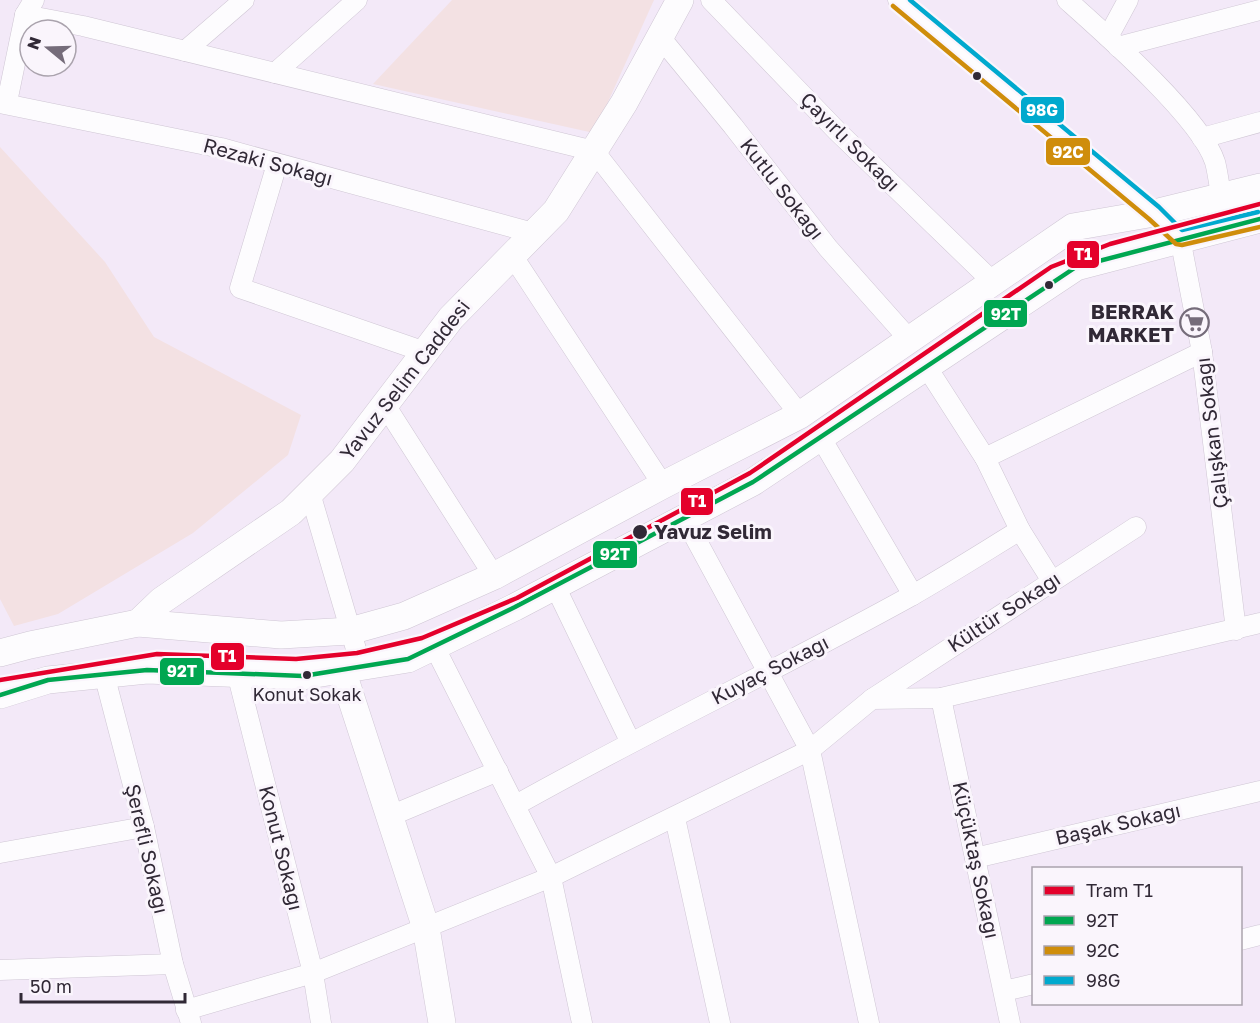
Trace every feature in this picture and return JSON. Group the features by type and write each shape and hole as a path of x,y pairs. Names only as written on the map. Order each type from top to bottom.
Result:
{"main road":[{"name":"Yavuz Selim Caddesi","path":"138,623 161,601 291,512 342,461 451,318 556,211 624,104 680,0"},
{"path":"0,653 138,623 280,635 350,631 404,616 494,576 663,485 800,415 908,338 1073,227 1154,213 1260,187"},
{"path":"0,695 48,680 147,670 303,676 408,659 555,586 753,482 1076,267 1180,238 1260,219"},
{"path":"352,668 390,816 426,928 442,1023"}],"street":[{"path":"185,51 244,0"},
{"path":"275,73 357,0"},
{"name":"Çayırlı Sokağı","path":"711,0 837,130 992,281"},
{"path":"898,0 1154,213 1180,238"},
{"path":"1067,0 1113,42 1202,138 1214,161 1221,198"},
{"path":"1113,42 1128,0"},
{"path":"4,103 31,4 185,51 594,151 800,415"},
{"path":"1113,42 1260,10"},
{"name":"Kutlu Sokağı","path":"660,37 734,126 828,249 908,338"},
{"name":"Rezaki Sokağı","path":"4,103 221,148 533,233"},
{"path":"1202,138 1260,122"},
{"path":"277,164 240,288 425,352"},
{"name":"Çalışkan Sokağı","path":"1180,238 1202,352 1236,630"},
{"path":"512,255 663,485"},
{"path":"985,458 1202,352"},
{"path":"926,366 985,458 1020,530 1052,581"},
{"path":"385,405 494,576"},
{"path":"821,438 913,595"},
{"path":"309,493 350,631 352,668"},
{"path":"685,519 810,750 869,1023"},
{"name":"Kültür Sokağı","path":"189,1017 313,973 551,877 810,750 873,699 1136,527"},
{"name":"Kuyaç Sokağı","path":"516,805 630,741 769,672 913,595 1020,530"},
{"path":"555,586 630,741"},
{"path":"873,699 941,698 1260,623"},
{"path":"434,646 551,877 582,1023"},
{"name":"Konut Sokağı","path":"237,673 313,973 321,1023"},
{"name":"Şerefli Sokağı","path":"104,674 144,827 173,964 189,1017"},
{"name":"Küçüktaş Sokağı","path":"941,698 1010,1023"},
{"path":"390,816 498,771"},
{"name":"Başak Sokağı","path":"975,858 1260,791"},
{"path":"675,818 720,1023"},
{"path":"0,853 144,827"},
{"path":"1242,940 1260,935"},
{"path":"0,970 173,964"},
{"path":"1004,991 1032,984"}],"shaded area":[{"path":"452,0 654,0 594,133 373,84"},
{"path":"0,147 105,262 154,337 301,415 288,455 193,533 58,614 14,626 0,599"}],"tram line":[{"name":"T1","path":"0,680 157,654 296,659 357,653 422,638 517,598 750,473 1051,267 1110,244 1260,204"}],"transit line":[{"name":"98G","path":"910,0 1159,207 1182,230 1258,212"},
{"name":"92C","path":"893,6 1176,244 1182,245 1260,227"},
{"name":"92T","path":"0,695 48,680 147,670 303,676 408,659 515,607 753,482 1076,267 1260,219"}],"place":[{"name":"BERRAK MARKET","path":"1195,323"},
{"name":"Yavuz Selim","path":"640,532"},
{"name":"Konut Sokak","path":"307,675"}]}
